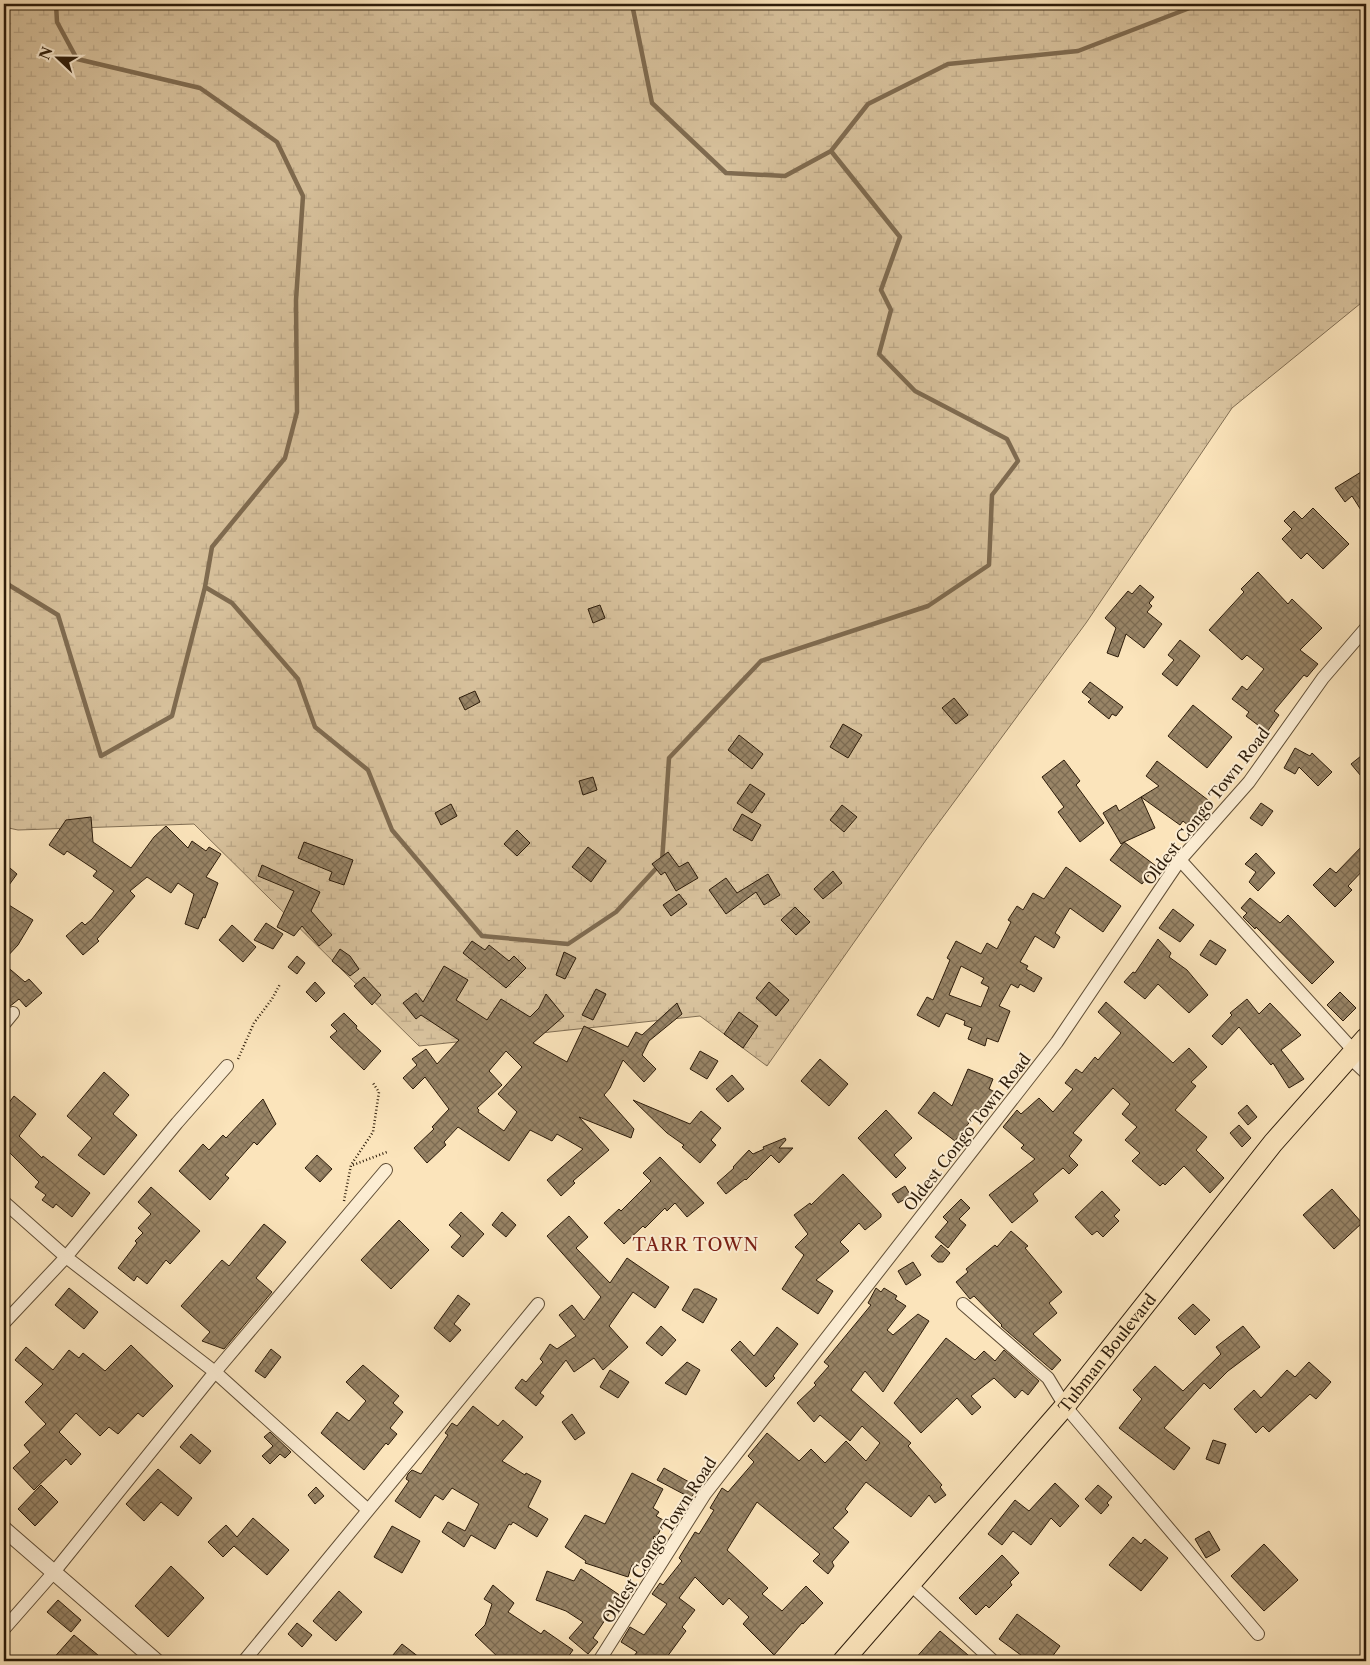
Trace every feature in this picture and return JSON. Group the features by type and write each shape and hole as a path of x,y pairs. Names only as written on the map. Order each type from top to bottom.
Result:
{"highway":[{"name":"Tubman Boulevard","path":"843,1661 1065,1406 1272,1143 1356,1049"}],"street":[{"name":"Oldest Congo Town Road","path":"599,1661 705,1494 1057,1042 1180,860 1249,782 1323,678 1366,628"},
{"path":"1180,860 1356,1049 1366,1073"},
{"path":"4,1024 13,1013"},
{"path":"4,1323 66,1257 177,1123 228,1066"},
{"path":"4,1629 54,1572 215,1372 386,1170"},
{"path":"4,1202 66,1257 215,1372 368,1510"},
{"path":"244,1661 538,1304"},
{"path":"963,1304 1048,1378 1065,1406 1258,1634"},
{"path":"4,1529 156,1661"},
{"path":"909,1583 993,1661"}],"path":[{"path":"348,1217 343,1197 351,1165 373,1132 379,1092 373,1083"},
{"path":"351,1165 387,1152"}],"green space":[{"path":"4,4 1366,4 1366,299 1232,408 1086,623 926,840 767,1066 700,1016 419,1046 194,824 18,830 4,827"}],"building":[{"path":"1366,469 1366,518 1352,496 1345,502 1335,488"},
{"path":"1313,508 1349,544 1323,569 1307,553 1301,559 1282,539 1292,529 1284,521 1294,511 1302,519"},
{"path":"1258,572 1288,604 1292,599 1322,628 1300,650 1318,664 1307,677 1304,675 1274,711 1279,715 1267,732 1246,716 1249,712 1232,699 1242,686 1247,690 1264,669 1247,655 1242,660 1209,630 1244,592 1241,589"},
{"path":"1140,585 1154,597 1149,603 1152,606 1147,612 1162,624 1144,648 1126,634 1118,657 1107,653 1116,628 1105,618 1128,591 1132,594"},
{"path":"600,605 605,618 593,623 588,609"},
{"path":"1180,640 1200,656 1177,686 1162,674 1174,660 1168,655"},
{"path":"1090,682 1123,707 1116,716 1112,714 1109,719 1088,702 1091,699 1082,692"},
{"path":"475,691 480,702 465,710 459,698"},
{"path":"954,698 968,715 956,724 942,708"},
{"path":"1193,705 1232,737 1207,768 1168,736"},
{"path":"843,724 862,735 848,758 830,747"},
{"path":"739,735 763,754 752,769 728,750"},
{"path":"1295,748 1310,756 1312,753 1332,772 1318,786 1299,767 1295,774 1284,768"},
{"path":"1366,752 1366,782 1351,764"},
{"path":"1064,760 1080,781 1076,785 1104,823 1080,842 1058,812 1064,807 1042,777"},
{"path":"1157,761 1208,800 1189,826 1183,821 1180,825 1141,797 1159,786 1146,776"},
{"path":"593,777 597,790 583,795 579,781"},
{"path":"750,784 765,794 752,813 737,803"},
{"path":"1141,797 1155,828 1121,844 1103,813 1116,805 1119,811"},
{"path":"1261,803 1273,811 1262,826 1250,818"},
{"path":"451,804 457,816 441,825 435,813"},
{"path":"842,805 857,817 844,832 830,820"},
{"path":"742,814 761,825 752,841 733,830"},
{"path":"91,817 93,842 131,868 154,837 166,826 188,848 192,841 206,851 209,847 221,854 206,877 218,883 205,918 203,917 198,929 185,924 194,894 178,883 171,893 147,877 130,891 135,896 97,939 99,941 83,955 66,936 82,922 85,925 92,919 114,891 93,876 97,871 67,851 64,855 49,845 66,820"},
{"path":"517,830 530,843 517,856 504,844"},
{"path":"304,842 353,860 344,885 329,880 332,872 298,858"},
{"path":"1124,842 1156,866 1142,884 1110,860"},
{"path":"1366,842 1366,867 1348,886 1352,890 1335,907 1313,885 1330,868 1336,873"},
{"path":"588,847 606,861 591,882 572,867"},
{"path":"668,852 679,867 688,862 698,878 676,891 665,872 661,875 652,864"},
{"path":"1256,853 1275,873 1258,891 1249,882 1256,872 1245,864"},
{"path":"4,863 17,874 4,892"},
{"path":"262,865 320,892 311,911 332,935 319,946 302,926 294,936 277,927 294,891 258,876"},
{"path":"1066,867 1121,906 1103,932 1070,908 1055,933 1060,937 1054,948 1035,936 1020,962 1028,966 1026,969 1042,978 1034,992 1020,984 1018,988 1011,984 999,1006 1010,1011 998,1042 987,1038 985,1046 968,1039 972,1028 964,1025 965,1021 946,1013 939,1027 917,1015 927,997 933,1000 950,960 947,958 956,941 981,954 987,943 997,949 1011,922 1008,920 1017,906 1023,910 1033,893 1044,899","holes":["961,966 984,978 981,983 989,987 981,1007 949,995"]},
{"path":"833,871 842,883 823,899 814,889"},
{"path":"768,874 780,895 764,905 756,892 726,914 709,890 726,878 737,893"},
{"path":"679,894 687,904 671,916 663,905"},
{"path":"1250,898 1280,923 1288,915 1334,962 1312,984 1256,927 1255,929 1243,917 1247,913 1241,908"},
{"path":"4,902 33,920 18,945 4,960"},
{"path":"795,907 810,922 796,935 781,920"},
{"path":"1173,909 1194,925 1180,942 1159,928"},
{"path":"266,923 283,934 273,949 254,940"},
{"path":"232,925 256,947 243,962 219,940"},
{"path":"1158,939 1171,953 1169,957 1187,970 1208,995 1189,1013 1158,984 1145,999 1124,982 1133,972 1135,973"},
{"path":"1210,940 1226,950 1216,965 1200,955"},
{"path":"472,941 485,950 489,945 509,961 514,956 526,968 506,988 463,953"},
{"path":"340,949 350,956 359,969 350,976 332,961"},
{"path":"564,952 576,958 565,979 556,975"},
{"path":"297,956 305,963 297,974 288,967"},
{"path":"4,964 25,982 29,979 42,993 26,1007 19,999 4,1011"},
{"path":"444,966 468,980 456,1000 487,1020 501,999 530,1017 539,1008 546,994 564,1016 533,1043 567,1062 584,1026 628,1047 636,1032 642,1035 677,1003 682,1014 649,1041 642,1055 656,1069 644,1082 623,1060 610,1088 604,1095 634,1129 631,1138 579,1117 609,1150 573,1181 575,1183 561,1196 547,1180 583,1149 557,1134 552,1141 530,1130 509,1161 458,1127 444,1142 446,1145 427,1163 414,1148 434,1129 432,1127 449,1109 425,1077 413,1089 403,1078 417,1065 412,1059 426,1049 437,1064 459,1040 421,1015 416,1019 403,1003 416,993 423,1002","holes":["506,1051 522,1067 498,1094 517,1112 504,1131 478,1112 477,1108 502,1085 489,1071"]},
{"path":"364,977 381,995 372,1005 354,986"},
{"path":"315,982 325,993 316,1002 306,992"},
{"path":"769,982 789,1000 776,1016 756,998"},
{"path":"596,989 606,994 593,1020 582,1015"},
{"path":"1340,992 1356,1008 1343,1021 1327,1005"},
{"path":"1247,999 1259,1014 1270,1003 1301,1035 1281,1050 1304,1079 1289,1088 1273,1063 1271,1065 1239,1027 1222,1045 1212,1036 1232,1015 1230,1013"},
{"path":"1106,1002 1173,1063 1189,1048 1207,1067 1191,1082 1196,1086 1175,1110 1207,1137 1196,1150 1224,1178 1210,1193 1184,1166 1165,1185 1163,1183 1160,1186 1132,1161 1140,1153 1125,1140 1137,1127 1122,1114 1130,1104 1113,1088 1073,1133 1082,1140 1069,1156 1078,1165 1069,1174 1063,1168 1042,1186 1033,1194 1038,1201 1012,1223 989,1195 1035,1159 1021,1148 1024,1145 1003,1127 1017,1110 1021,1114 1039,1098 1053,1112 1073,1089 1065,1083 1076,1069 1082,1073 1095,1057 1098,1060 1121,1033 1098,1012"},
{"path":"739,1012 758,1026 743,1048 724,1034"},
{"path":"344,1013 357,1026 356,1028 381,1051 364,1070 330,1037 337,1031 331,1025"},
{"path":"700,1051 718,1061 707,1079 690,1069"},
{"path":"820,1059 848,1084 829,1106 801,1081"},
{"path":"968,1069 993,1079 989,1089 995,1092 988,1109 982,1106 955,1141 918,1113 934,1092 952,1106"},
{"path":"104,1072 129,1095 113,1114 137,1135 104,1175 78,1155 92,1138 67,1116"},
{"path":"732,1075 744,1089 728,1102 716,1089"},
{"path":"14,1096 36,1114 19,1136 42,1158 43,1156 90,1193 72,1217 56,1204 53,1208 42,1200 46,1195 35,1187 39,1182 4,1147 4,1109"},
{"path":"263,1099 276,1124 257,1145 254,1142 225,1175 229,1178 210,1200 179,1171 203,1144 209,1150 223,1135 226,1138"},
{"path":"633,1100 690,1124 701,1111 721,1128 711,1140 716,1145 700,1163 682,1147 684,1145 667,1133"},
{"path":"1247,1105 1257,1117 1248,1125 1238,1113"},
{"path":"886,1110 912,1138 894,1155 906,1168 896,1178 858,1138"},
{"path":"1239,1125 1251,1138 1242,1147 1230,1133"},
{"path":"785,1138 786,1140 779,1148 793,1148 779,1163 771,1155 746,1180 726,1194 717,1183 734,1168 749,1150 753,1154 764,1149 763,1147"},
{"path":"317,1155 332,1169 320,1182 305,1168"},
{"path":"660,1157 704,1203 687,1217 675,1203 667,1211 665,1208 645,1228 643,1226 624,1244 604,1223 619,1209 621,1211 651,1181 643,1173"},
{"path":"843,1174 881,1214 881,1217 865,1230 859,1223 840,1242 849,1251 816,1280 833,1291 818,1314 782,1289 804,1255 795,1247 808,1234 794,1215 810,1203 811,1205"},
{"path":"905,1186 911,1196 898,1203 892,1194"},
{"path":"151,1187 200,1231 170,1264 166,1260 147,1284 137,1276 134,1281 118,1268 137,1243 135,1241 143,1233 138,1228 151,1214 138,1202"},
{"path":"1332,1189 1362,1223 1334,1249 1303,1215"},
{"path":"1102,1191 1120,1210 1114,1216 1119,1221 1103,1237 1097,1231 1092,1235 1075,1217"},
{"path":"961,1199 970,1208 959,1219 966,1225 948,1248 935,1237 948,1222 943,1217"},
{"path":"461,1212 484,1234 463,1257 451,1247 461,1236 449,1225"},
{"path":"502,1212 516,1225 506,1237 492,1225"},
{"path":"569,1216 588,1237 576,1248 610,1283 627,1258 669,1287 655,1308 633,1292 609,1326 628,1347 603,1370 594,1358 574,1372 566,1360 540,1393 544,1396 536,1406 515,1388 522,1379 526,1382 543,1362 540,1359 550,1344 557,1349 576,1336 559,1315 572,1305 584,1320 601,1297 547,1236"},
{"path":"399,1220 429,1250 391,1289 361,1260"},
{"path":"264,1224 286,1242 256,1278 272,1292 224,1349 202,1341 210,1332 181,1306 222,1260 229,1266"},
{"path":"1011,1231 1028,1246 1025,1248 1062,1292 1049,1303 1057,1313 1033,1334 1061,1360 1052,1370 1001,1326 974,1296 970,1299 956,1282 968,1272 966,1269 995,1245 997,1247"},
{"path":"941,1245 950,1253 943,1262 938,1262 931,1256"},
{"path":"913,1262 921,1275 906,1285 898,1271"},
{"path":"69,1288 98,1312 84,1329 55,1305"},
{"path":"876,1288 881,1292 884,1288 897,1296 895,1299 906,1306 887,1330 893,1335 918,1314 929,1321 883,1392 865,1371 851,1390 911,1443 908,1446 942,1485 940,1487 946,1495 935,1503 929,1495 911,1517 866,1482 845,1509 848,1512 833,1528 849,1542 832,1562 834,1566 828,1574 813,1561 820,1554 757,1502 727,1550 768,1588 762,1594 782,1611 806,1586 823,1603 802,1623 774,1655 743,1624 749,1617 729,1598 723,1605 695,1577 679,1598 695,1610 682,1627 686,1631 664,1661 659,1661 652,1656 649,1661 630,1661 637,1652 621,1642 630,1627 644,1635 667,1604 652,1594 660,1583 663,1585 682,1561 679,1558 695,1532 699,1534 714,1510 710,1508 722,1488 728,1492 754,1462 748,1456 767,1433 799,1461 811,1449 825,1463 846,1441 866,1461 880,1443 862,1426 850,1441 820,1415 814,1422 797,1403 816,1385 814,1383 829,1366 824,1362 871,1305 868,1303"},
{"path":"694,1289 698,1289 717,1299 703,1323 682,1310"},
{"path":"458,1295 470,1304 454,1324 461,1330 450,1342 434,1328"},
{"path":"1193,1304 1210,1320 1195,1335 1178,1318"},
{"path":"661,1326 676,1340 662,1356 646,1343"},
{"path":"1243,1326 1260,1347 1228,1371 1210,1389 1204,1383 1164,1428 1190,1448 1174,1470 1119,1428 1142,1399 1133,1390 1155,1366 1183,1391 1221,1354 1216,1347"},
{"path":"777,1327 798,1344 773,1376 775,1378 766,1387 731,1350 740,1341 754,1356"},
{"path":"946,1338 975,1360 984,1351 995,1361 1004,1350 1039,1381 1028,1395 1022,1390 1015,1398 994,1378 971,1396 981,1407 972,1415 957,1398 921,1433 894,1403"},
{"path":"131,1345 173,1386 143,1417 138,1413 118,1434 109,1427 100,1436 76,1413 59,1432 81,1454 71,1465 66,1459 34,1490 13,1468 30,1452 24,1445 46,1424 25,1402 43,1384 15,1360 26,1347 53,1370 69,1350 79,1358 83,1353 105,1371"},
{"path":"271,1349 281,1357 265,1378 255,1371"},
{"path":"687,1362 700,1370 686,1395 665,1383"},
{"path":"1309,1362 1331,1382 1316,1399 1310,1394 1269,1432 1263,1426 1256,1433 1234,1409 1254,1390 1261,1398 1287,1370 1295,1377"},
{"path":"363,1365 399,1396 393,1403 403,1412 390,1428 397,1434 388,1445 386,1443 364,1470 321,1433 337,1412 349,1421 366,1401 346,1382"},
{"path":"610,1370 629,1382 618,1398 600,1387"},
{"path":"473,1406 498,1426 503,1420 523,1437 502,1461 525,1475 526,1473 541,1481 528,1507 548,1519 537,1537 513,1522 511,1525 509,1524 495,1549 471,1535 464,1547 442,1532 448,1522 465,1531 479,1504 452,1488 443,1500 435,1495 420,1518 395,1501 409,1481 406,1479 408,1474 412,1470 421,1474 448,1435 445,1433 452,1423 457,1426"},
{"path":"572,1414 585,1433 575,1440 562,1422"},
{"path":"270,1432 291,1452 285,1458 280,1454 270,1464 262,1456 273,1446 264,1437"},
{"path":"191,1434 211,1451 200,1464 180,1447"},
{"path":"1213,1440 1226,1444 1219,1464 1206,1459"},
{"path":"664,1468 698,1487 691,1498 657,1480"},
{"path":"158,1469 192,1498 178,1516 161,1502 144,1521 126,1504"},
{"path":"632,1473 663,1489 653,1508 659,1512 656,1516 665,1521 656,1538 654,1536 650,1555 642,1567 632,1565 628,1577 585,1563 586,1561 565,1547 585,1515 605,1524"},
{"path":"1055,1483 1079,1506 1060,1527 1051,1518 1031,1545 1013,1531 1002,1545 988,1534 1015,1500 1029,1511"},
{"path":"41,1485 58,1502 35,1526 18,1509"},
{"path":"1098,1485 1112,1497 1107,1503 1109,1505 1101,1514 1085,1499"},
{"path":"316,1487 324,1496 315,1504 308,1495"},
{"path":"253,1518 289,1550 267,1575 234,1546 223,1557 208,1542 226,1525 237,1537"},
{"path":"392,1526 420,1541 402,1573 374,1557"},
{"path":"1209,1531 1220,1550 1206,1558 1195,1539"},
{"path":"1133,1537 1141,1544 1145,1539 1168,1558 1141,1591 1109,1565"},
{"path":"1264,1544 1298,1580 1264,1611 1231,1576"},
{"path":"1002,1555 1019,1573 1010,1582 1012,1585 989,1608 986,1605 976,1615 959,1598"},
{"path":"171,1566 204,1598 168,1637 135,1606"},
{"path":"581,1569 621,1596 593,1638 598,1642 588,1654 569,1638 583,1622 566,1611 536,1600 547,1571 574,1581"},
{"path":"493,1585 514,1603 508,1612 541,1634 544,1630 573,1650 565,1661 502,1661 475,1635 485,1625 492,1604 484,1599"},
{"path":"339,1591 362,1612 336,1641 313,1621"},
{"path":"58,1600 81,1620 71,1632 47,1612"},
{"path":"1017,1614 1060,1646 1049,1661 1029,1661 999,1639"},
{"path":"297,1623 312,1635 302,1647 288,1634"},
{"path":"940,1631 975,1661 913,1661"},
{"path":"74,1635 105,1661 51,1661"},
{"path":"402,1644 424,1661 388,1661"}],"waterway":[{"path":"4,582 58,615 101,756 172,716 205,587 212,547 285,458 297,412 296,300 303,196 277,142 200,88 77,59 57,22 56,4"},
{"path":"632,4 652,103 726,173 785,176 831,151 868,104 948,64 1078,51 1200,4"},
{"path":"205,587 232,603 298,679 315,727 368,770 392,830 482,936 568,944 616,912 662,862 669,758 761,661 928,606 989,565 992,495 1018,461 1007,439 915,391 879,354 891,310 881,290 900,237 831,151"}],"district":[{"name":"TARR TOWN","path":"696,1245"}]}
